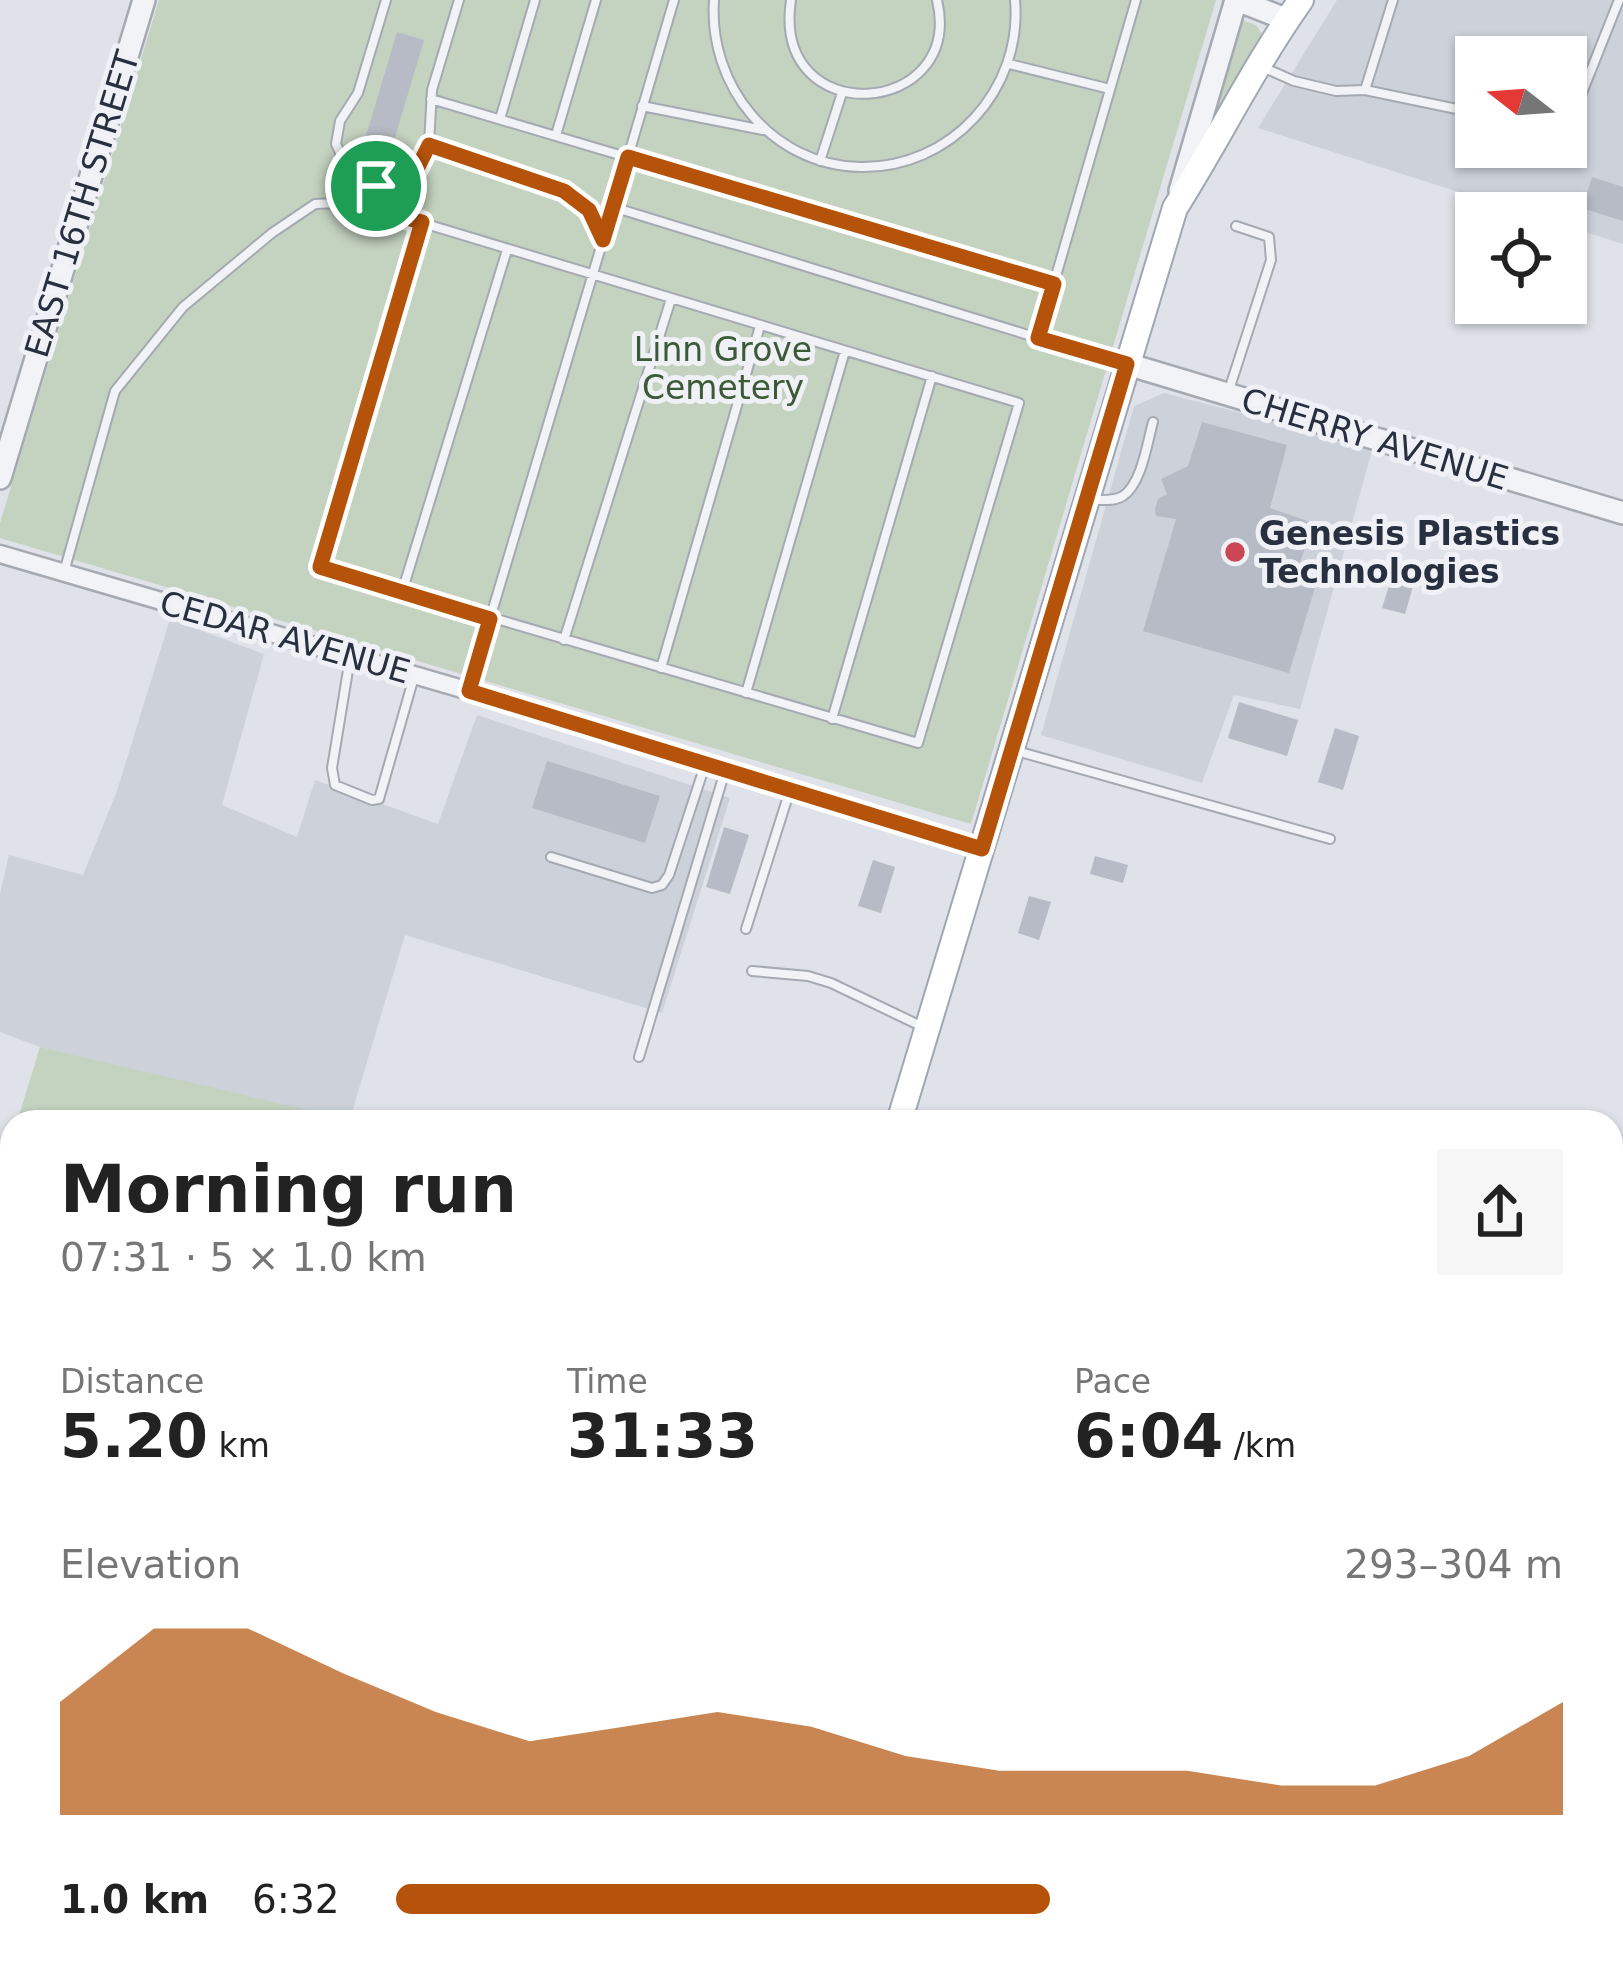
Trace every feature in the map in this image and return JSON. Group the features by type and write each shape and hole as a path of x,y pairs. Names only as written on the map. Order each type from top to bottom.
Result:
{"main road":[{"path":"903,1110 1174,208 1294,10"}],"street":[{"name":"EAST 16TH STREET","path":"0,478 144,0"},
{"path":"1174,208 1237,0 1294,10"},
{"name":"CHERRY AVENUE","path":"1127,364 1623,513"},
{"name":"CEDAR AVENUE","path":"0,554 469,691 982,849"}],"lane":[{"path":"386,0 358,93 340,121 336,145 349,172 376,186 412,179 429,145 431,99 459,0"},
{"path":"500,119 535,0"},
{"path":"556,136 596,0"},
{"path":"469,691 674,0"},
{"path":"714,0 717,50 743,107 790,148 820,161 859,167 897,164 934,151 966,129 992,99 1009,64 1017,22 1015,0"},
{"path":"791,0 790,38 797,56 824,84 863,96 906,84 922,69 940,29 938,0"},
{"path":"1038,338 1136,0"},
{"path":"1365,90 1393,0"},
{"path":"1587,80 1619,0"},
{"path":"1009,64 1110,89"},
{"path":"1259,66 1336,91 1365,90 1455,108"},
{"path":"820,161 842,92"},
{"path":"431,99 1054,284"},
{"path":"642,106 764,130"},
{"path":"429,145 564,191 589,210 603,240"},
{"path":"370,209 376,186"},
{"path":"64,572 115,391 148,347 183,307 293,217 315,204 370,209 422,222 1019,403 918,743 320,567 422,222"},
{"path":"613,207 1127,364"},
{"path":"1228,394 1271,260 1269,237 1236,226"},
{"path":"401,592 508,249"},
{"path":"564,640 671,299"},
{"path":"661,668 760,326"},
{"path":"746,693 845,351"},
{"path":"832,719 932,376"},
{"path":"1087,500 1118,499 1128,492 1153,422"},
{"path":"350,657 332,768 335,785 372,800 379,799 415,675"},
{"path":"1012,749 1330,839"},
{"path":"551,856 652,888 662,884 706,764"},
{"path":"639,1057 725,770"},
{"path":"746,929 789,791"},
{"path":"752,971 831,983 927,1029"}],"shaded area":[{"path":"1337,0 1623,0 1623,244 1587,233 1587,192 1458,192 1258,128"},
{"path":"1164,393 1373,447 1300,709 1234,695 1202,783 1041,735 1134,406"},
{"path":"170,619 264,654 222,805 297,837 315,780 438,824 477,715 730,798 662,1013 405,935 353,1110 305,1110 40,1047 0,1032 0,894 9,855 83,875 117,791"}],"green space":[{"name":"Linn Grove Cemetery","path":"159,0 1216,0 971,824 0,538 0,523"},
{"path":"1244,21 1256,25 1265,39 1204,140 1236,33"},
{"path":"40,1047 308,1110 21,1110"}],"building":[{"path":"397,32 424,40 387,164 360,156"},
{"path":"1592,177 1623,187 1623,221 1587,210"},
{"name":"Genesis Plastics Technologies","path":"1202,422 1287,445 1270,508 1313,523 1294,582 1315,588 1289,673 1143,631 1176,519 1156,516 1158,499 1167,494 1161,479 1188,466"},
{"path":"1394,570 1416,576 1405,614 1382,608"},
{"path":"1239,702 1298,720 1287,756 1228,738"},
{"path":"1335,728 1359,736 1343,790 1318,782"},
{"path":"547,761 660,796 645,843 532,808"},
{"path":"724,827 749,835 730,894 706,887"},
{"path":"1095,856 1128,865 1123,883 1090,874"},
{"path":"873,860 895,867 881,913 858,906"},
{"path":"1029,896 1051,902 1039,940 1018,933"}],"place":[{"name":"Genesis Plastics Technologies","path":"1235,552"}],"route":[{"path":"429,145 564,191 589,210 603,240 628,157 1054,284 1038,338 1127,364 982,849 469,691 490,619 320,567 422,222 370,209 376,186 412,179 429,145"}]}
